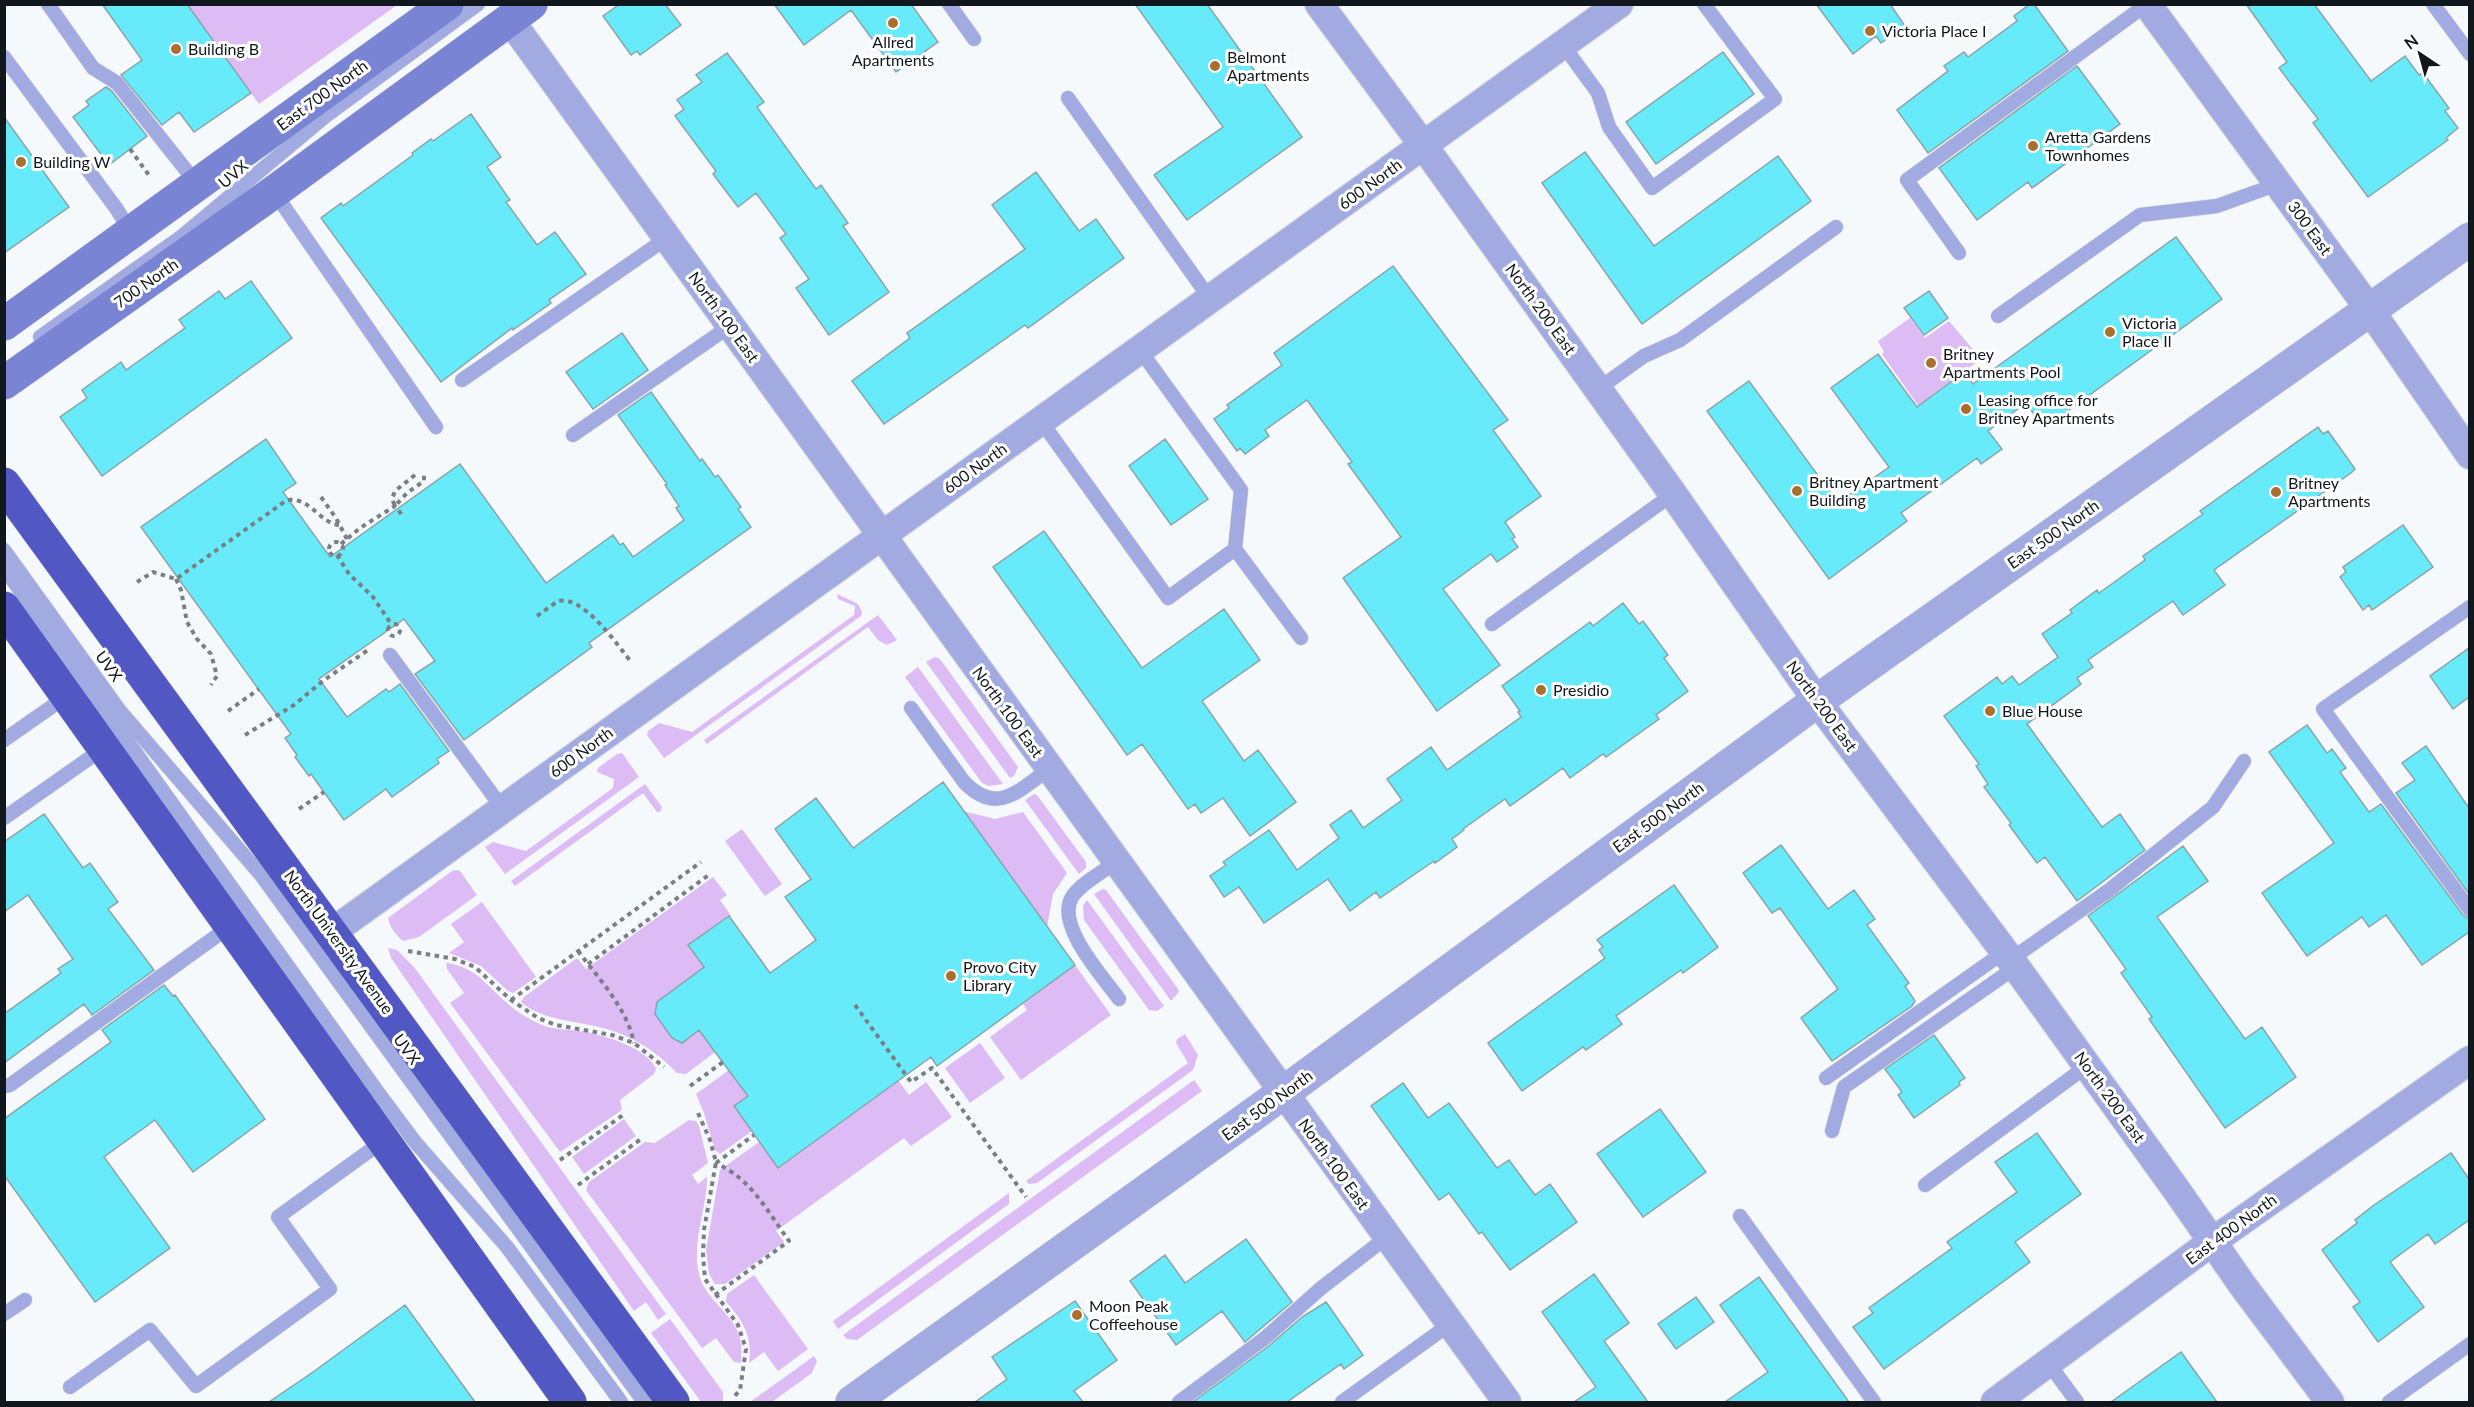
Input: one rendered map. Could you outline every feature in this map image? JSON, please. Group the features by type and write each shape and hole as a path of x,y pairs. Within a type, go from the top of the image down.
{"highway":[{"name":"North University Avenue","path":"4,484 673,1402"},
{"path":"4,608 229,927 570,1402"}],"main road":[{"name":"East 700 North","path":"197,184 447,4"},
{"path":"281,188 517,10"},
{"path":"4,324 197,184"},
{"name":"700 North","path":"4,383 281,188"}],"street":[{"name":"North 200 East","path":"1319,4 1598,389 1817,701 2010,960 2243,1286 2330,1402"},
{"name":"600 North","path":"332,932 1619,4"},
{"name":"300 East","path":"2147,4 2370,310 2469,455"},
{"name":"North 100 East","path":"517,10 667,238 1507,1402"},
{"name":"East 500 North","path":"852,1402 1283,1094 1817,701 2469,239"},
{"name":"East 400 North","path":"1995,1402 2213,1241 2469,1060"}],"lane":[{"path":"48,4 93,68 117,83 197,184"},
{"name":"UVX","path":"33,342 181,237 327,115 478,4"},
{"path":"949,4 974,39"},
{"path":"1563,45 1598,93 1609,127 1652,188 1775,99 1704,4"},
{"path":"1959,253 1907,180 2147,4"},
{"path":"2433,4 2469,54"},
{"path":"436,427 281,188 354,119 425,64 517,10"},
{"path":"4,57 116,208 131,232"},
{"path":"1068,98 1210,299"},
{"path":"1998,316 2140,214 2217,206 2278,184"},
{"path":"1598,389 1644,356 1680,340 1836,227"},
{"path":"462,380 667,238"},
{"path":"573,435 730,326"},
{"path":"1140,350 1241,490 1235,549 1301,638"},
{"path":"1041,421 1168,598 1235,549"},
{"path":"1492,624 1673,494"},
{"name":"UVX","path":"4,550 138,733 256,868 644,1402"},
{"name":"UVX","path":"4,568 376,1091 415,1142 507,1248 621,1402"},
{"path":"2469,607 2323,708 2469,910"},
{"path":"390,655 503,809"},
{"path":"4,740 67,696"},
{"path":"911,708 964,782 987,799 1001,800 1049,768"},
{"path":"4,818 104,748"},
{"path":"1832,1131 1844,1087 2010,960 2108,891 2213,807 2244,761"},
{"path":"1116,862 1076,892 1070,900 1067,915 1075,936 1119,999"},
{"path":"4,1086 10,1085 229,927"},
{"path":"1826,1078 2010,960"},
{"path":"1924,1185 2087,1066"},
{"path":"70,1387 150,1330 196,1386 330,1289 278,1217 383,1141"},
{"path":"1740,1216 1874,1402"},
{"path":"1179,1402 1265,1338 1320,1289 1387,1237"},
{"path":"4,1314 25,1300"},
{"path":"1342,1402 1450,1324"},
{"path":"2389,1402 2469,1344"},
{"path":"2049,1364 2077,1402"}],"path":[{"path":"130,149 153,181"},
{"path":"341,544 360,528 395,506 407,493 424,481 424,472"},
{"path":"402,515 392,499 395,491 415,475"},
{"path":"321,497 346,540"},
{"path":"176,579 287,500 302,502 328,523 339,525"},
{"path":"338,555 331,554 330,545 335,542 341,544"},
{"path":"338,555 342,551 341,544"},
{"path":"338,555 349,574 373,597 392,625"},
{"path":"137,582 153,572 176,579 182,591 187,622 197,639 211,654 217,676 210,685"},
{"path":"537,616 558,601 572,602 603,627 632,663"},
{"path":"383,640 398,635 401,630 398,624 392,625 388,631 392,636"},
{"path":"245,735 294,705 324,680 361,657 374,644"},
{"path":"228,711 259,689"},
{"path":"299,809 324,792"},
{"path":"511,1000 701,862"},
{"path":"588,964 710,874"},
{"path":"408,951 455,959 475,967 511,1000 538,1017 556,1025 612,1035 634,1043 664,1067"},
{"path":"578,951 623,1013 631,1028 634,1043"},
{"path":"855,1005 911,1082 932,1068 1026,1197"},
{"path":"690,1086 723,1062"},
{"path":"698,1113 710,1140 715,1164 704,1230 705,1279 738,1325 746,1349 740,1390 732,1399"},
{"path":"560,1160 623,1114"},
{"path":"715,1164 754,1135"},
{"path":"578,1185 641,1139"},
{"path":"715,1164 728,1168 751,1187 789,1241 715,1295"}],"shaded area":[{"path":"187,5 397,5 259,104"},
{"name":"Britney Apartments Pool","path":"1910,318 1925,338 1949,321 1981,359 1930,396 1934,402 1922,411 1882,354 1884,352 1878,341"},
{"path":"837,594 858,604 862,612 861,616 664,758 647,735 648,731 659,723 692,732 854,615 855,606 838,599"},
{"path":"878,615 897,640 887,645 878,640 868,627 707,744 704,740"},
{"path":"935,657 940,659 1018,767 1014,776 1010,778 926,662"},
{"path":"918,667 1003,784 989,786 982,783 905,677"},
{"path":"622,753 639,777 505,874 485,847 493,842 526,851 613,788 614,779 597,772 598,768 617,754"},
{"path":"645,784 662,807 660,812 657,812 643,793 515,886 511,881"},
{"path":"1034,794 1086,862 1086,868 1079,874 1025,800"},
{"path":"963,811 995,819 1023,812 1067,873 1053,894 1047,927"},
{"path":"742,829 782,884 765,896 725,841"},
{"path":"457,870 477,895 419,937 403,941 393,931 388,918 452,871"},
{"path":"713,877 727,895 720,900 732,917 728,916 688,945 704,967 657,1002 655,1014 672,1038 682,1042 699,1030 715,1052 686,1074 677,1073 648,1048 627,1036 545,1015 521,1002 524,997 577,958 586,969"},
{"path":"1103,889 1106,890 1178,989 1179,992 1171,1001 1094,894"},
{"path":"1087,900 1164,1006 1157,1011 1149,1010 1084,920 1083,906"},
{"path":"482,902 536,977 513,993 481,966 449,953 464,942 451,924"},
{"path":"388,948 397,950 414,967 666,1314 658,1320 646,1302 634,1311 391,958"},
{"path":"446,963 473,972 511,1006 537,1023 551,1028 599,1035 633,1048 651,1061 656,1069 654,1074 620,1100 622,1110 560,1152 450,1003 464,993 447,969"},
{"path":"1075,965 1111,1015 1021,1080 990,1037 1027,1010 1023,1004"},
{"path":"1185,1034 1198,1055 1193,1070 1037,1183 1029,1184 1026,1181 1188,1063 1176,1043 1177,1039"},
{"path":"980,1043 1005,1078 970,1103 945,1068"},
{"path":"874,1047 909,1095 926,1082 952,1117 911,1146 904,1138 776,1231 784,1242 725,1284 715,1284 709,1274 706,1250 720,1170 759,1142 779,1168 875,1098 851,1064"},
{"path":"729,1070 748,1096 734,1107 752,1131 720,1154 715,1150 696,1094"},
{"path":"1194,1080 1202,1091 857,1340 847,1339 843,1335"},
{"path":"624,1119 636,1136 584,1174 572,1157"},
{"path":"689,1120 696,1121 699,1126 708,1163 692,1175 698,1184 707,1177 698,1240 697,1265 704,1287 737,1330 741,1345 741,1363 734,1362 716,1338 702,1348 586,1190 589,1182 645,1142 655,1143"},
{"path":"1009,1193 1009,1204 838,1329 833,1321"},
{"path":"754,1275 808,1349 778,1371 764,1352 749,1363 748,1337 742,1323 726,1302 727,1294"},
{"path":"670,1319 723,1392 723,1402 701,1402 651,1333"},
{"path":"814,1356 817,1361 812,1373 772,1402 750,1402"}],"building":[{"name":"Building B","path":"102,4 187,4 251,93 194,132 179,112 162,125 121,75 142,60"},
{"path":"620,4 665,4 681,25 640,55 637,51 631,55 603,16"},
{"name":"Allred Apartments","path":"774,4 911,4 938,42 896,72 851,10 804,45"},
{"name":"Belmont Apartments","path":"1135,4 1207,4 1302,137 1187,220 1154,175 1223,127"},
{"name":"Victoria Place I","path":"1816,4 1890,4 1905,26 1881,43 1876,36 1853,54"},
{"name":"Aretta Gardens Townhomes","path":"2030,4 2034,4 2068,51 1928,153 1897,110 1948,71 1944,66 1964,52 1968,57 2017,21 2014,16"},
{"path":"2246,4 2314,4 2371,81 2405,56 2419,75 2423,73 2449,108 2445,111 2458,128 2446,138 2448,140 2368,197 2313,123 2318,119 2279,68 2287,62"},
{"path":"1723,52 1754,94 1656,164 1626,122"},
{"path":"727,53 764,102 757,107 816,189 821,185 848,223 843,226 889,292 829,335 796,288 809,279 780,238 786,234 756,193 738,207 713,174 716,171 675,116 684,109 677,100 702,82 696,75"},
{"name":"Aretta Gardens Townhomes","path":"2077,66 2120,124 2032,188 2028,182 1977,220 1939,168"},
{"path":"106,87 111,90 147,136 109,165 73,117 89,105 86,101"},
{"path":"471,114 501,157 487,167 510,200 506,202 537,245 555,232 586,274 549,300 551,303 513,330 512,328 441,382 321,218 341,203 343,206 413,155 412,153 431,139 433,141"},
{"name":"Building W","path":"4,117 69,207 4,253"},
{"path":"1585,152 1654,246 1778,156 1811,201 1642,324 1542,183"},
{"path":"1036,172 1079,231 1096,219 1124,258 1028,328 1025,325 884,424 852,381 910,338 907,333 1025,249 992,205"},
{"path":"2176,237 2222,299 2044,428 2026,403 1988,431 2002,449 1981,464 1977,458 1901,513 1907,521 1829,579 1707,411 1749,381 1838,503 1889,467 1831,388 1878,354 1917,407 1964,372 1973,384"},
{"path":"1393,266 1508,420 1493,430 1541,496 1505,522 1515,537 1512,539 1518,547 1497,562 1491,554 1443,589 1500,665 1437,711 1343,578 1401,537 1348,464 1352,462 1307,400 1265,430 1269,436 1245,454 1240,448 1237,451 1214,419 1229,408 1227,405 1282,365 1274,353"},
{"path":"251,281 292,338 102,476 60,417 87,398 82,390 121,362 126,370 185,328 179,320 219,291 225,299"},
{"path":"1929,291 1948,318 1924,335 1904,308"},
{"path":"622,333 648,370 593,409 566,372"},
{"path":"651,392 700,461 702,459 715,477 718,475 741,507 738,509 751,527 589,643 592,647 464,740 415,674 435,661 404,619 319,679 347,717 386,689 389,692 400,684 449,751 437,759 439,763 392,797 386,789 344,820 311,774 309,776 295,757 297,755 285,738 291,734 141,527 266,439 296,483 283,492 330,557 460,464 546,583 613,535 620,545 623,543 633,557 684,520 676,508 679,506 665,485 667,484 618,415"},
{"path":"2318,427 2323,434 2328,431 2355,469 2214,570 2225,585 2183,615 2173,601 2088,660 2093,667 2077,678 2081,684 2027,724 2102,827 2120,814 2145,850 2077,901 2045,857 2037,863 2009,825 2011,823 1984,787 1988,784 1976,766 1979,764 1944,716 1997,677 2002,684 2012,676 2019,685 2058,657 2042,634 2072,613 2070,610 2097,590 2099,593 2145,560 2143,556 2203,514 2200,511"},
{"path":"1165,439 1208,499 1171,525 1129,466"},
{"path":"2403,525 2433,567 2372,610 2369,605 2363,610 2340,577 2346,572 2343,567"},
{"path":"1044,531 1142,668 1224,609 1260,660 1202,701 1244,761 1258,750 1296,802 1250,836 1223,798 1201,813 1195,804 1188,809 1142,744 1127,755 993,567"},
{"path":"1623,603 1639,624 1643,621 1668,655 1664,658 1688,691 1656,715 1659,719 1606,757 1603,754 1570,778 1563,768 1510,806 1505,799 1452,839 1457,847 1435,863 1434,861 1380,898 1376,892 1350,911 1328,879 1264,923 1239,887 1224,897 1210,876 1226,865 1223,862 1269,830 1297,870 1339,838 1330,825 1351,810 1363,828 1402,800 1387,779 1431,747 1447,770 1521,717 1518,712 1520,711 1502,686 1590,622 1593,626"},
{"path":"2469,648 2469,697 2453,709 2430,676"},
{"path":"2307,725 2327,753 2332,749 2346,768 2340,772 2369,812 2381,804 2463,915 2469,919 2469,932 2422,965 2386,915 2369,927 2362,917 2307,956 2262,893 2334,843 2269,752"},
{"path":"2426,746 2469,808 2469,894 2396,793 2415,780 2402,763"},
{"name":"Provo City Library","path":"943,782 1075,965 937,1066 931,1057 778,1168 734,1106 748,1096 699,1030 682,1043 672,1038 655,1014 657,1002 704,967 688,945 729,916 770,973 816,940 785,897 811,879 775,829 816,798 853,848"},
{"path":"44,814 83,868 90,863 118,902 108,909 154,970 92,1015 84,1004 4,1063 4,1014 61,973 58,969 73,959 28,895 4,912 4,842"},
{"path":"1781,845 1828,909 1854,890 1875,919 1867,925 1909,983 1905,986 1915,1001 1912,1006 1832,1061 1801,1018 1838,989 1780,908 1772,913 1743,873"},
{"path":"2183,846 2208,881 2157,917 2245,1039 2262,1027 2296,1077 2225,1128 2149,1019 2152,1017 2121,973 2126,969 2088,916"},
{"path":"1674,885 1718,947 1683,973 1681,970 1616,1016 1622,1024 1586,1050 1583,1047 1522,1091 1488,1043 1605,958 1599,950 1603,947 1597,940"},
{"path":"164,985 173,996 175,995 265,1119 193,1172 155,1120 104,1157 170,1248 95,1302 4,1175 4,1119 111,1042 102,1030"},
{"path":"1934,1035 1965,1078 1959,1082 1960,1085 1914,1118 1898,1095 1902,1092 1885,1069"},
{"path":"1403,1083 1428,1118 1449,1103 1497,1168 1509,1160 1535,1195 1550,1184 1577,1222 1510,1270 1482,1232 1479,1234 1449,1193 1439,1200 1371,1106"},
{"path":"1660,1109 1706,1172 1643,1217 1597,1154"},
{"path":"2037,1133 2081,1194 2015,1242 2030,1262 1884,1369 1853,1327 1873,1313 1869,1308 1952,1248 1947,1242 2017,1192 1995,1162"},
{"path":"2451,1153 2469,1179 2469,1220 2435,1244 2428,1234 2390,1262 2424,1307 2378,1342 2353,1307 2360,1302 2322,1250 2357,1223 2355,1220 2374,1205"},
{"path":"1246,1239 1292,1302 1245,1342 1222,1311 1176,1345 1130,1281 1165,1255 1185,1283"},
{"path":"1594,1274 1629,1323 1604,1341 1648,1402 1574,1402 1596,1387 1542,1312"},
{"path":"1759,1277 1849,1402 1725,1402 1768,1372 1720,1305"},
{"path":"1696,1297 1714,1322 1676,1349 1658,1324"},
{"path":"1075,1301 1117,1360 1074,1391 1083,1402 975,1402 1007,1379 992,1357"},
{"path":"1326,1302 1363,1355 1344,1369 1341,1364 1287,1402 1193,1402 1270,1345 1302,1317"},
{"path":"405,1305 475,1402 269,1402 313,1372"},
{"path":"2181,1352 2217,1402 2111,1402"}],"place":[{"name":"Allred Apartments","path":"893,23"},
{"name":"Victoria Place I","path":"1870,31"},
{"name":"Building B","path":"176,49"},
{"name":"Belmont Apartments","path":"1215,66"},
{"name":"Aretta Gardens Townhomes","path":"2033,146"},
{"name":"Building W","path":"21,162"},
{"name":"Victoria Place Il","path":"2110,332"},
{"name":"Britney Apartments Pool","path":"1931,363"},
{"name":"Leasing office for Britney Apartments","path":"1966,409"},
{"name":"Britney Apartment Building","path":"1797,491"},
{"name":"Britney Apartments","path":"2276,492"},
{"name":"Presidio","path":"1541,690"},
{"name":"Blue House","path":"1990,711"},
{"name":"Provo City Library","path":"951,976"},
{"name":"Moon Peak Coffeehouse","path":"1077,1315"}]}
